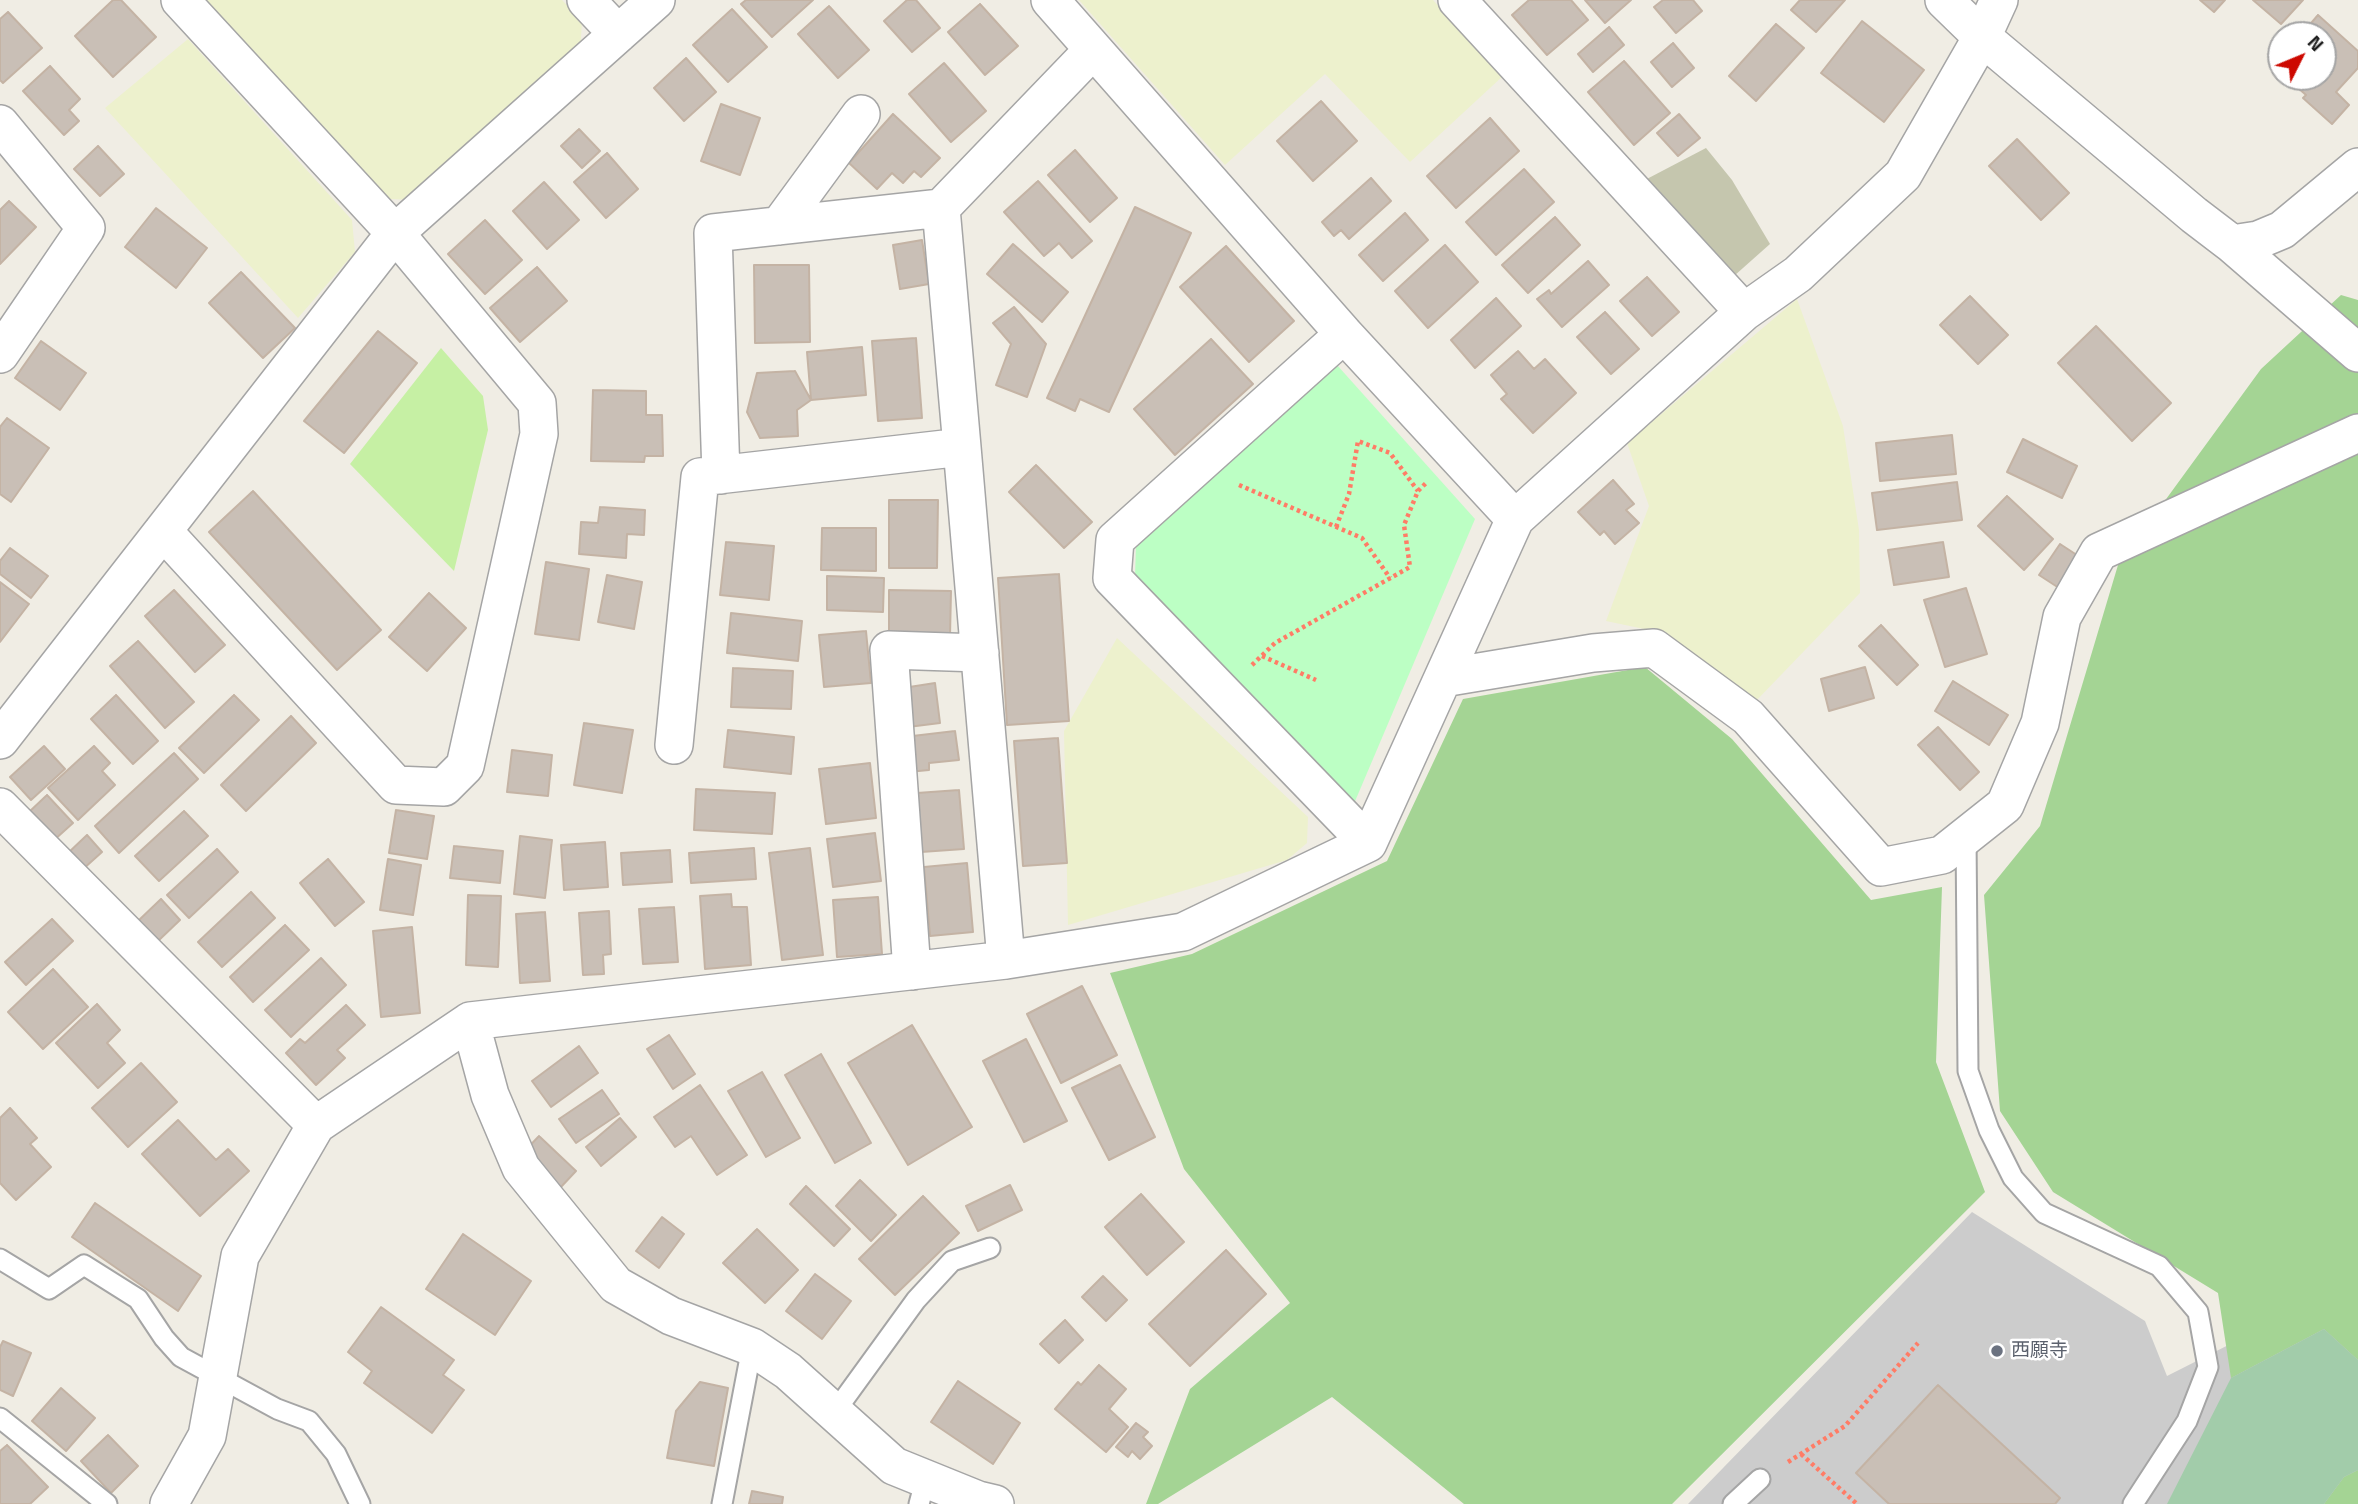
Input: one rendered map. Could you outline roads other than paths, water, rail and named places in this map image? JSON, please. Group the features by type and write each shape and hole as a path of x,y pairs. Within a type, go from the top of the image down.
{"street":[{"path":"163,531 396,785 443,787 466,766 539,434 537,403 396,233 180,0"},
{"path":"586,0 618,34"},
{"path":"0,740 396,233 656,0"},
{"path":"1050,0 1344,334 1515,519"},
{"path":"1457,0 1744,312"},
{"path":"1944,0 1982,37 2232,244 2358,353"},
{"path":"169,1504 207,1436 240,1256 316,1125 470,1021 1006,960 1183,932 1368,843 1515,519 1744,312 1798,274 1903,175 1982,37 1999,0"},
{"path":"721,475 713,233 941,208 1093,50"},
{"path":"779,226 861,114"},
{"path":"0,124 86,228 0,354"},
{"path":"2232,244 2258,240 2282,230 2358,167"},
{"path":"941,208 1006,960"},
{"path":"1344,334 1115,540 1112,578 1368,843"},
{"path":"1443,677 1593,653 1654,648 1748,717 1881,867 1942,855 2005,805 2040,723 2062,617 2099,552 2358,433"},
{"path":"674,745 700,477 962,447"},
{"path":"912,971 889,650 979,653"},
{"path":"4,824 316,1125"},
{"path":"470,1021 490,1095 521,1168 617,1285 671,1316 752,1347 788,1371 922,1491 995,1504"}],"lane":[{"path":"1966,835 1968,1071 1989,1130 2013,1178 2044,1213 2159,1266 2198,1312 2208,1367 2188,1420 2133,1504"},
{"path":"835,1413 916,1300 952,1261 990,1248"},
{"path":"0,1259 49,1289 84,1265 138,1299 164,1338 181,1357 277,1409 309,1421 335,1454 360,1504"},
{"path":"722,1504 752,1347"},
{"path":"0,1418 107,1504"},
{"path":"1733,1504 1760,1479"}],"place":[{"name":"西願寺","path":"1997,1351"}]}
